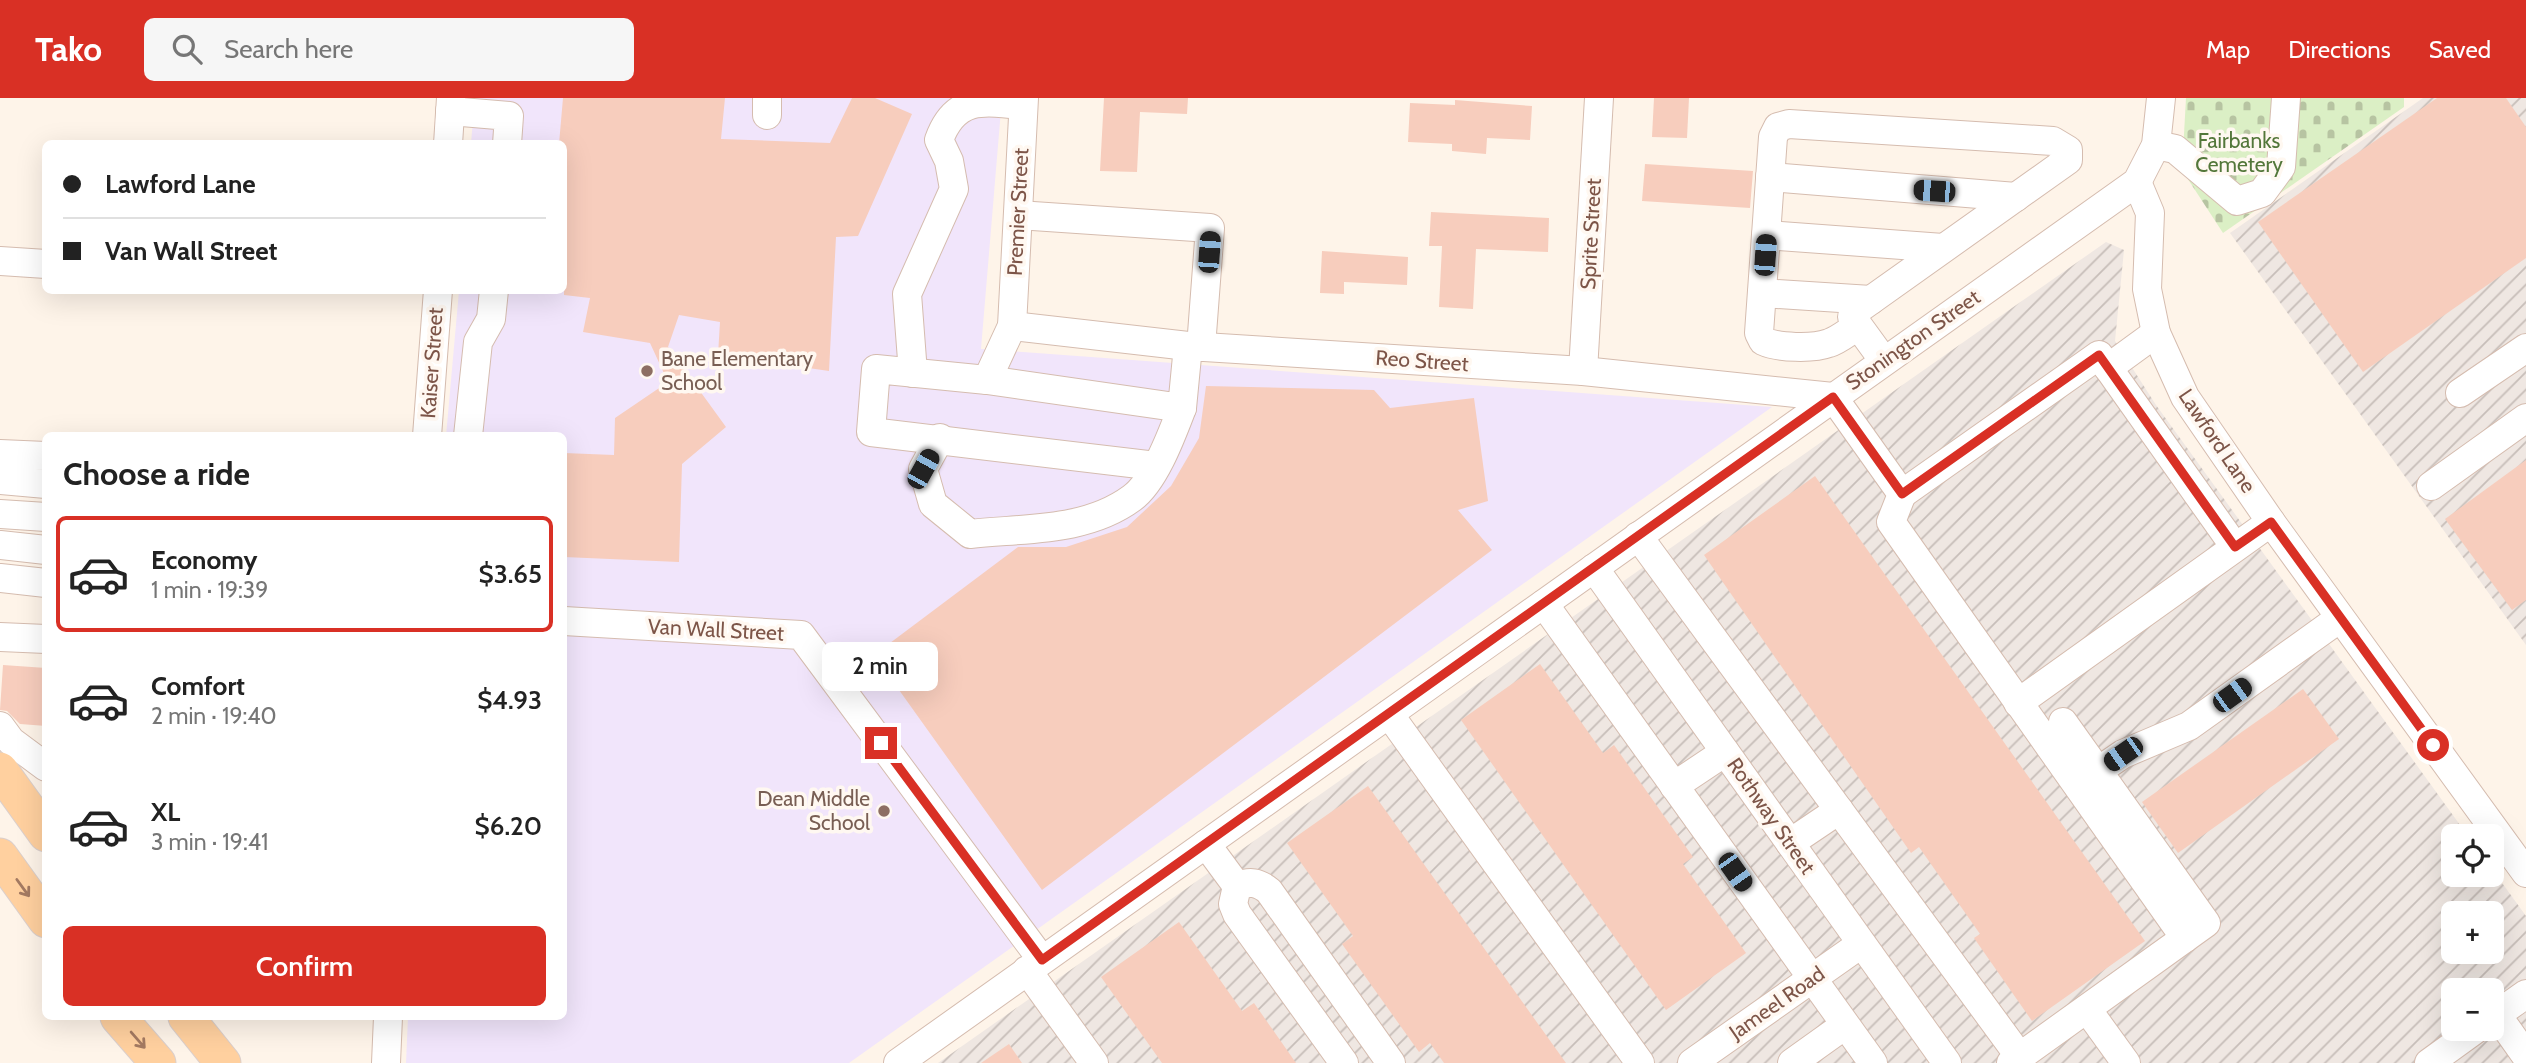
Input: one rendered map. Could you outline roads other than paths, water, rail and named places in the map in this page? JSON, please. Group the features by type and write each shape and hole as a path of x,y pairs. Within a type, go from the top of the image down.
{"main road":[{"path":"0,770 40,827 0,844"},
{"path":"0,856 42,914"},
{"path":"121,1020 158,1063"},
{"path":"188,1020 223,1063"}],"street":[{"name":"Sprite Street","path":"1583,371 1599,98"},
{"name":"Stonington Street","path":"898,1063 2137,182 2156,145 2161,98"},
{"path":"2156,145 2175,149 2237,201 2262,193 2281,167 2286,98"},
{"path":"913,373 907,294 954,189 949,161 939,140 944,123 956,109 977,100 1024,102"},
{"name":"Premier Street","path":"1012,326 1024,102"},
{"path":"448,140 450,105 509,116 507,140"},
{"path":"1858,326 1831,343 1820,345 1770,344 1763,341 1759,333 1773,137 1778,127 1789,124 2053,141 2068,150 2068,160 1857,310 1852,317 1884,361"},
{"path":"1770,177 2016,197"},
{"name":"Lawford Lane","path":"2137,182 2150,213 2147,289 2156,333 2185,397 2271,522 2526,873"},
{"path":"940,438 923,469 933,504 970,534 1083,523 1134,497 1156,466 1182,408 1195,346 1210,228 1018,215"},
{"path":"1766,236 1943,248"},
{"path":"0,261 42,264"},
{"path":"1762,293 1871,300"},
{"name":"Kaiser Street","path":"426,432 430,294"},
{"path":"468,432 478,342 491,318 494,294"},
{"name":"Reo Street","path":"1012,326 1195,346 1583,371 1833,397"},
{"path":"987,380 1012,326"},
{"path":"2108,368 2156,333"},
{"path":"2460,393 2526,348"},
{"path":"2185,938 1891,523 1902,494 2099,355 2235,547"},
{"path":"1156,466 940,438 871,432 876,369 987,380 1182,408"},
{"path":"1833,397 1902,494"},
{"path":"2431,486 2526,418"},
{"path":"0,453 42,456"},
{"path":"0,480 42,484"},
{"path":"0,514 42,517"},
{"path":"2018,703 2271,522"},
{"path":"1638,536 1839,810 2016,1060 2206,923 2063,722"},
{"path":"0,545 42,550"},
{"name":"Rothway Street","path":"1594,569 1947,1063"},
{"path":"0,578 42,583"},
{"path":"1544,604 1873,1063"},
{"path":"2098,771 2123,754 2189,726 2340,618"},
{"name":"Van Wall Street","path":"567,621 801,635 1034,965"},
{"path":"0,637 42,639"},
{"path":"1389,714 1640,1063"},
{"path":"0,726 11,741 42,764"},
{"path":"1674,786 1725,752"},
{"path":"1790,843 1839,810"},
{"path":"1206,844 1237,886 1233,904 1237,914 1344,1063"},
{"path":"1237,886 1248,882 1260,884 1269,891 1391,1063"},
{"name":"Jameel Road","path":"1708,1059 1861,943"},
{"path":"1034,965 1094,1063"},
{"path":"2504,1012 2526,994"},
{"path":"2087,1009 2126,1063"},
{"path":"386,1063 388,1020"},
{"path":"1792,1063 1845,1025"},
{"path":"2429,1063 2466,1041"},
{"path":"2493,1041 2526,1056"}],"place":[{"name":"Bane Elementary School","path":"647,371"},
{"name":"Dean Middle School","path":"884,811"}],"park label":[{"name":"Fairbanks Cemetery","path":"2239,153"}]}
